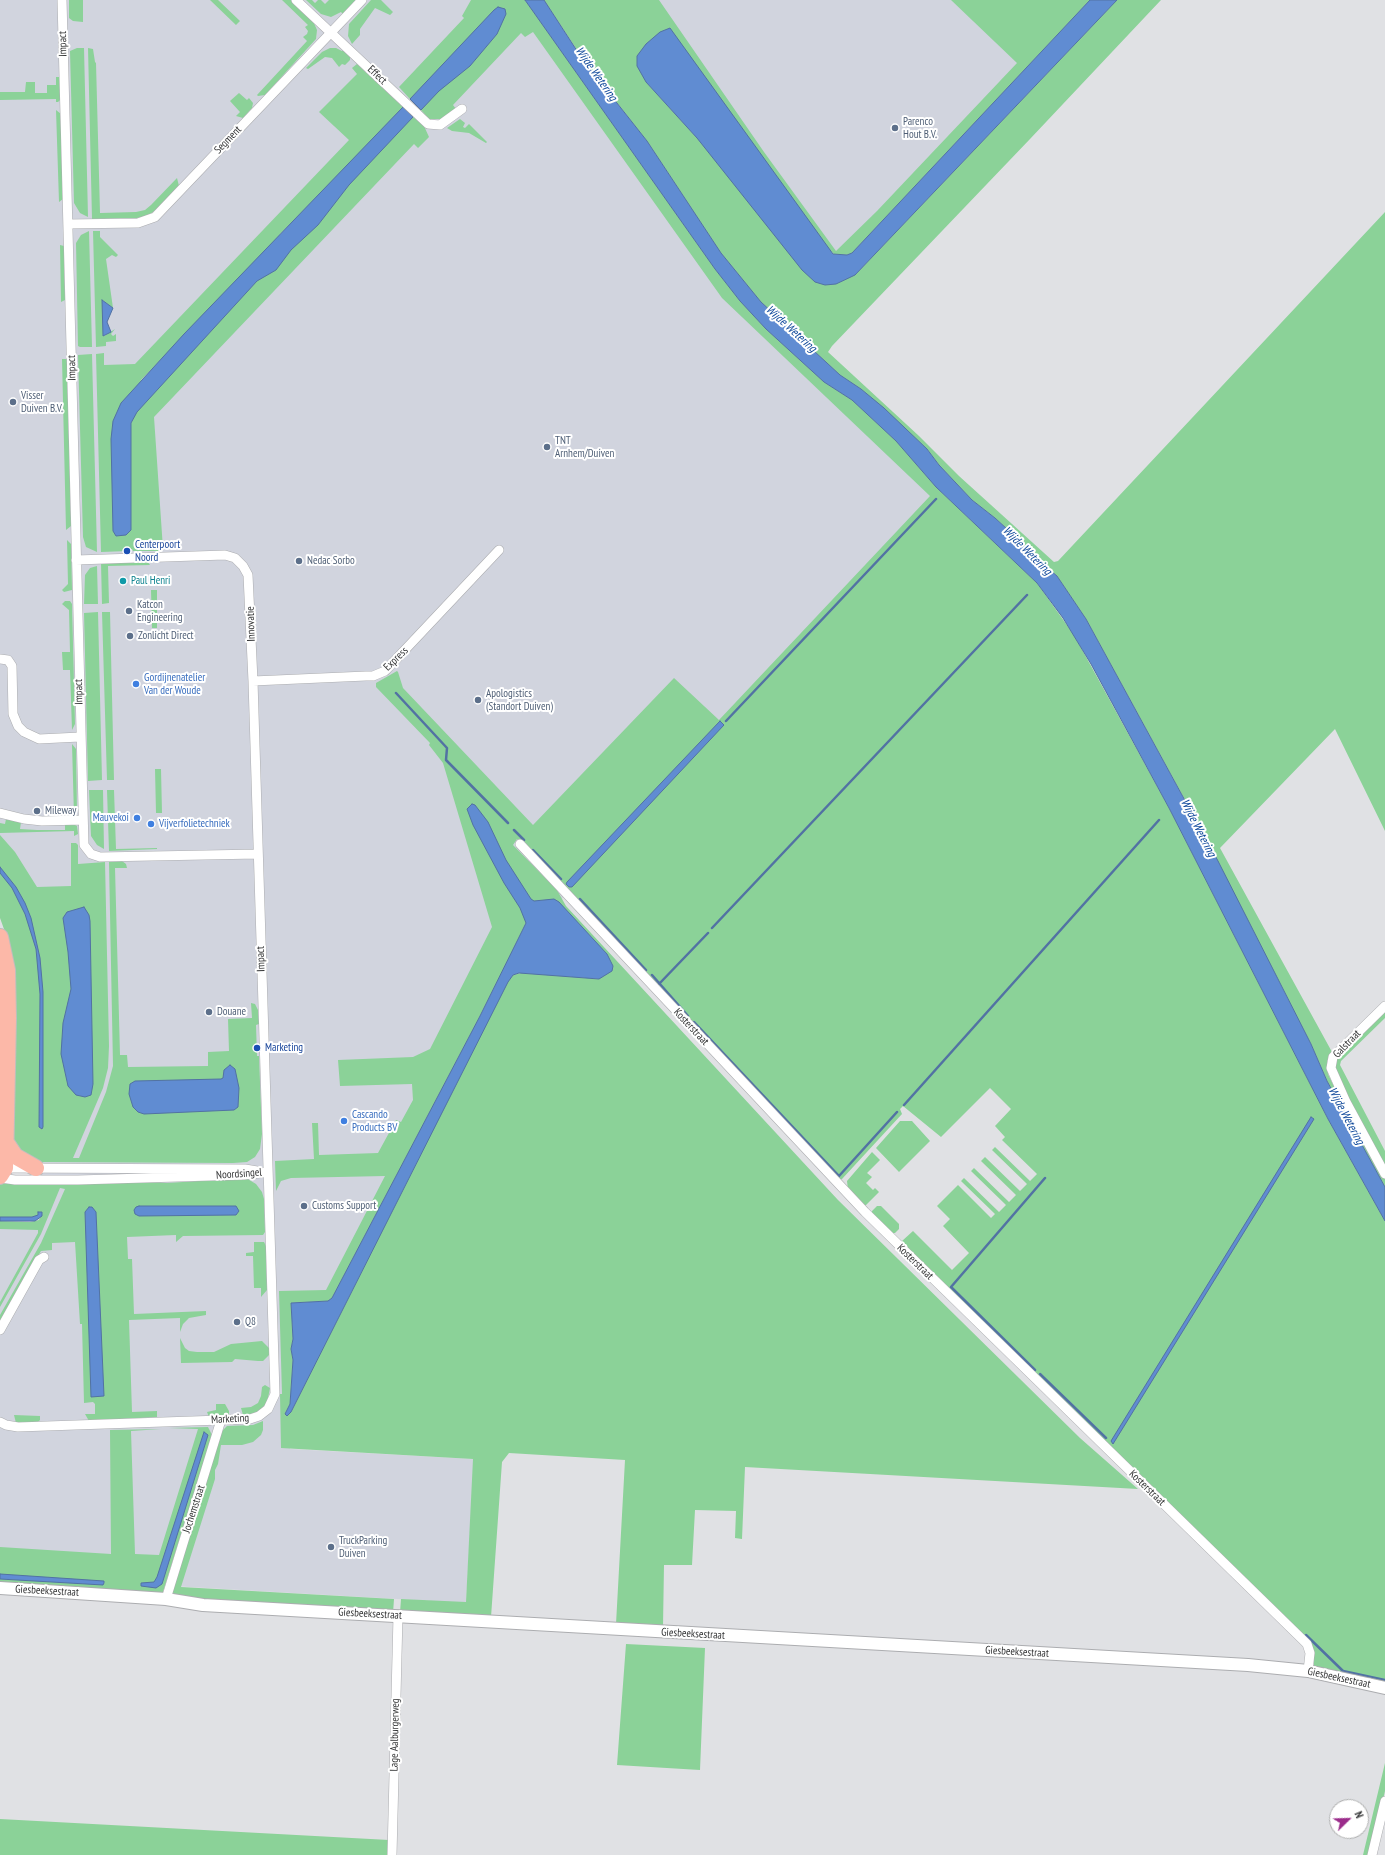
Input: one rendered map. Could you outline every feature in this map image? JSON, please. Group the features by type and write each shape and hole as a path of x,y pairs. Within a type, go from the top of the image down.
{"highway":[{"path":"0,937 7,970 8,1018 5,1172"},
{"path":"5,1141 15,1156 36,1168"}],"street":[{"name":"Impact","path":"62,0 82,820 84,845 91,854 100,857 258,854 268,1172"},
{"name":"Effect","path":"296,0 431,125 440,125 462,109"},
{"name":"Segment","path":"68,224 138,223 155,217 362,0"},
{"name":"Express","path":"253,681 373,676 385,671 499,550"},
{"name":"Innovatie","path":"76,560 225,555 235,558 244,566 248,575 258,854"},
{"path":"0,659 8,660 12,666 13,714 18,726 24,732 39,739 80,737"},
{"path":"0,813 24,819 42,821 82,820"},
{"name":"Kosterstraat","path":"520,844 870,1217 1307,1644 1310,1653 1308,1671"},
{"name":"Galstraat","path":"1385,1006 1333,1057 1331,1068 1333,1076 1346,1102 1385,1174"},
{"name":"Noordsingel","path":"5,1172 36,1168 245,1169 268,1172"},
{"name":"Noordsingel","path":"5,1172 15,1180 244,1176 268,1172"},
{"name":"Marketing","path":"0,1422 6,1425 18,1427 250,1419 259,1416 271,1405 275,1394 268,1172"},
{"path":"0,1330 39,1260 44,1257"},
{"name":"Jochemstraat","path":"166,1599 221,1420"},
{"name":"Giesbeeksestraat","path":"0,1588 166,1599 203,1604 398,1616 1240,1664 1308,1671 1385,1688"},
{"name":"Lage Aalburgerweg","path":"392,1855 398,1616"},
{"path":"1372,1855 1385,1801"}],"shaded area":[{"path":"0,0 1102,0 852,268 623,129 947,486 559,902 329,1321 290,1449 474,1459 466,1603 0,1576 0,1220 40,1216 41,1129 0,870"}],"green space":[{"path":"69,0 83,0 83,22 73,21 69,18"},
{"path":"210,0 218,0 240,21 236,25"},
{"path":"282,0 291,0 313,21 317,30 316,39 265,95 258,96 257,95 307,41 303,37 307,34 308,31 305,27 308,25"},
{"path":"306,0 312,0 315,3 318,0 321,0 325,4 329,0 356,0 343,14 341,12 331,17 321,14"},
{"path":"371,0 381,0 393,12 390,15 375,8 360,29 360,35 352,44 348,36 349,24"},
{"path":"471,0 525,0 715,269 740,301 766,329 824,382 852,400 896,441 936,487 1037,583 1074,635 1169,808 1328,1119 1385,1221 1385,1685 1314,1666 1313,1653 902,1246 902,1241 913,1231 952,1270 969,1253 943,1226 950,1219 937,1206 958,1185 991,1218 995,1214 961,1181 964,1178 999,1212 1006,1205 971,1171 974,1168 1009,1202 1016,1195 981,1161 985,1157 1020,1191 1027,1184 992,1150 995,1147 1030,1181 1037,1174 1002,1140 1005,1137 995,1126 1011,1109 990,1088 941,1137 903,1106 900,1109 902,1114 842,1179 837,1181 517,839 513,845 557,890 566,906 838,1200 1080,1438 1138,1489 745,1467 742,1539 735,1538 736,1511 695,1510 692,1565 664,1565 663,1626 616,1624 625,1460 509,1453 502,1462 491,1617 400,1613 401,1599 466,1602 473,1459 281,1448 280,1394 282,1394 279,1291 326,1290 385,1176 291,1178 281,1181 276,1191 275,1161 314,1159 312,1123 318,1123 319,1155 378,1153 396,1120 401,1122 413,1100 412,1084 340,1086 338,1060 413,1057 430,1049 492,927 443,763 429,745 430,743 376,687 376,683 397,671 403,688 533,825 674,678 719,720 930,496 722,298 533,32 525,37 521,33 453,105 456,109 441,119 429,119 421,110 442,85 440,69 410,99 399,87 464,18 462,16","holes":["537,901 599,979 525,972 513,975 507,982 291,1412 285,1414 290,1404 293,1360 291,1349 293,1339 291,1303 328,1301 332,1298 480,1016 526,923 531,902"]},
{"path":"544,0 659,0 764,152 836,251 877,211 1017,63 951,0 1090,0 852,253 847,255 834,254 646,82 697,138 855,275 1117,0 1161,0 832,346 828,352 919,436 959,476 1054,562 1058,561 1385,212 1385,831 1335,729 1220,848 1332,1052 1327,1061 1328,1074 1347,1113 1385,1179 1385,1187 1327,1081 1311,1044 1191,811 1086,619 1057,576 1030,553 1018,539 995,518 972,500 939,465 927,449 861,389 840,375 761,302 721,253 647,141 583,59"},
{"path":"77,48 84,48 88,217 80,213 74,203 70,51"},
{"path":"88,48 93,49 96,63 100,213 136,212 145,210 177,178 179,186 156,210 147,216 137,218 92,219"},
{"path":"330,48 336,48 342,51 344,50 350,56 350,60 345,65 342,64 339,67 332,58 325,57 308,69 306,68 322,52"},
{"path":"357,64 403,107 358,157 280,234 279,238 141,380 129,429 135,412 148,397 412,116 424,126 429,137 418,148 414,144 154,417 163,549 161,551 133,551 132,549 128,551 101,552 96,354 104,353 104,365 135,364 349,140 319,112 357,74 352,68"},
{"path":"56,77 60,77 61,99 58,102 56,102 56,99 0,100 0,92 25,92 26,82 35,82 35,93 47,93 47,85 56,85"},
{"path":"239,93 247,100 249,98 253,103 252,108 243,118 236,116 240,112 230,101"},
{"path":"56,110 61,114 63,199 59,202"},
{"path":"460,119 465,123 463,127 465,128 469,124 487,142 486,143 469,133 452,131 447,128"},
{"path":"89,231 92,347 80,347 78,346 76,243 81,235"},
{"path":"93,231 100,231 100,237 118,255 116,257 112,255 106,259 113,308 103,301 104,336 115,329 111,334 113,336 116,334 116,341 106,342 106,346 96,347"},
{"path":"60,245 64,246 65,300 61,302"},
{"path":"92,354 97,552 86,547 83,537 78,355"},
{"path":"62,359 67,359 71,526 66,530"},
{"path":"67,540 71,544 72,590 64,592 62,590 68,584"},
{"path":"147,561 150,565 108,566 109,603 102,604 101,563"},
{"path":"97,566 98,604 84,604 85,575 90,568"},
{"path":"151,590 157,590 157,628 152,628"},
{"path":"65,601 70,601 72,604 75,724 72,730 70,670 63,670 62,652 70,652 69,610 62,604"},
{"path":"98,612 102,780 88,781 84,613"},
{"path":"102,612 110,612 114,780 107,780"},
{"path":"72,744 76,749 77,812 74,816"},
{"path":"155,769 161,769 162,813 156,813"},
{"path":"89,790 103,790 104,849 97,845 91,836"},
{"path":"107,790 114,790 116,849 157,849 109,851"},
{"path":"6,819 21,822 20,829 65,830 65,824 73,824 77,826 78,834 74,836 74,831 0,833 0,823 5,824"},
{"path":"0,835 15,852 37,887 71,886 71,843 76,843 78,845 78,864 105,862 109,1046 108,1068 103,1088 73,1158 79,1158 106,1092 113,1066 109,862 122,861 126,864 127,868 115,868 120,1055 127,1055 128,1067 208,1066 208,1052 229,1051 228,1019 252,1018 251,1003 255,1004 258,1010 259,1024 256,1025 257,1056 259,1056 262,1134 260,1149 255,1157 247,1162 233,1163 36,1162 13,1145 9,943 0,918"},
{"path":"1385,1011 1385,1018 1341,1061 1340,1065 1385,1151 1385,1167 1340,1084 1335,1068 1337,1059"},
{"path":"900,1121 912,1121 930,1141 899,1172 876,1148"},
{"path":"872,1152 880,1160 867,1173 872,1177 866,1183 873,1190 875,1188 879,1192 866,1205 863,1205 848,1190 847,1181"},
{"path":"246,1178 256,1184 262,1192 264,1199 265,1232 263,1235 183,1236 176,1242 176,1235 127,1237 128,1259 132,1259 134,1314 206,1311 206,1315 189,1318 183,1324 180,1332 180,1318 129,1320 132,1412 157,1411 157,1417 89,1421 85,1414 95,1414 95,1404 93,1402 84,1403 82,1324 80,1324 75,1242 52,1243 52,1250 41,1251 0,1322 0,1315 41,1243 65,1189 60,1188 41,1234 0,1307 0,1302 38,1233 38,1230 0,1229 0,1221 30,1222 39,1220 42,1212 35,1220 0,1220 0,1183 71,1184 135,1181 167,1183"},
{"path":"877,1206 881,1206 899,1224 899,1229 895,1233 890,1233 872,1214 872,1211"},
{"path":"254,1242 264,1242 266,1246 267,1290 261,1297 261,1288 254,1288 253,1256 246,1256 246,1253 254,1252"},
{"path":"180,1338 185,1348 189,1351 197,1352 214,1352 231,1344 262,1341 269,1348 269,1355 263,1361 235,1359 232,1362 181,1363"},
{"path":"265,1385 270,1388 267,1403 252,1415 243,1415 241,1408 251,1407 258,1403 261,1396 262,1387"},
{"path":"216,1404 225,1404 229,1411 229,1416 209,1417 207,1412 216,1410"},
{"path":"14,1415 40,1416 40,1420 38,1422 16,1423"},
{"path":"263,1421 263,1430 261,1435 253,1442 242,1445 221,1445 218,1464 215,1470 215,1479 181,1587 394,1599 393,1613 207,1601 174,1594 172,1591 221,1432 227,1426 253,1425"},
{"path":"208,1427 212,1435 163,1592 161,1594 0,1585 0,1547 111,1554 110,1430 161,1429 131,1431 135,1554 159,1555 198,1429 169,1428"},
{"path":"626,1644 705,1648 700,1770 617,1765"},
{"path":"1385,1763 1385,1791 1370,1855 1363,1855 1367,1839 1369,1839 1369,1830"},
{"path":"0,1819 389,1840 389,1855 0,1855"}],"water":[{"name":"Wijde Wetering","path":"525,0 544,0 583,60 647,141 721,253 761,302 840,375 861,389 884,408 927,449 939,465 972,500 995,518 1018,539 1030,553 1057,576 1086,619 1218,861 1311,1044 1327,1081 1385,1187 1385,1221 1328,1119 1169,808 1091,664 1063,618 1037,583 936,487 896,441 852,400 824,382 766,329 740,301 715,269"},
{"path":"1090,0 1117,0 855,275 836,284 825,285 815,282 802,270 697,138 646,82 637,66 637,56 646,44 660,32 670,28 833,254 847,255 852,253"},
{"path":"498,7 505,9 506,14 497,34 470,66 439,91 421,110 410,99"},
{"path":"403,107 413,117 349,185 318,225 291,250 276,270 257,281 137,412 131,423 131,530 126,535 116,536 113,531 111,439 113,421 121,403 184,334"},
{"path":"102,300 113,308 107,322 111,332 103,336"},
{"path":"720,721 724,725 572,887 569,887 566,884 567,882"},
{"path":"472,804 475,805 488,822 506,860 531,899 534,901 554,899 559,902 607,954 613,966 612,971 599,979 519,973 513,975 508,982 291,1412 287,1416 285,1414 290,1404 293,1360 291,1349 293,1339 291,1303 328,1301 332,1298 480,1016 526,923 520,908 504,883 473,825 467,809"},
{"path":"0,867 16,887 25,903 31,918 40,958 43,992 42,1129 39,1127 40,994 36,949 25,914 12,888 0,873"},
{"path":"84,907 89,915 90,921 93,1084 91,1095 85,1097 76,1095 68,1086 61,1054 63,1023 71,989 63,918 67,912"},
{"path":"230,1065 235,1069 239,1088 238,1107 234,1110 144,1114 138,1112 133,1107 129,1094 130,1084 135,1081 221,1079 223,1078 224,1070"},
{"path":"1311,1117 1314,1119 1113,1444 1111,1441"},
{"path":"139,1206 236,1206 239,1211 236,1215 139,1216 135,1214 134,1210"},
{"path":"89,1207 92,1207 96,1212 104,1396 91,1397 85,1212"},
{"path":"38,1212 42,1212 42,1216 35,1221 0,1221 0,1217 32,1217 38,1215"},
{"path":"204,1432 208,1435 162,1584 156,1588 141,1586 141,1583 154,1582 157,1577"},
{"path":"0,1574 104,1581 104,1583 103,1585 0,1579"}],"waterway":[{"path":"726,721 936,499"},
{"path":"712,928 1027,595"},
{"path":"396,693 447,748 446,760 508,823"},
{"path":"904,1105 1159,820"},
{"path":"514,830 524,840"},
{"path":"533,850 561,879"},
{"path":"580,899 646,970"},
{"path":"659,984 708,933"},
{"path":"652,975 688,1016"},
{"path":"694,1022 839,1176 897,1112"},
{"path":"1035,1370 951,1287 1045,1178"},
{"path":"1040,1374 1106,1438"},
{"path":"1306,1635 1343,1671 1385,1680"}],"place":[{"name":"Parenco Hout B.V.","path":"895,128"},
{"name":"Visser Duiven B.V.","path":"13,402"},
{"name":"TNT Arnhem/Duiven","path":"547,447"},
{"name":"Centerpoort Noord","path":"127,551"},
{"name":"Nedac Sorbo","path":"299,561"},
{"name":"Paul Henri","path":"123,581"},
{"name":"Katcon Engineering","path":"129,611"},
{"name":"Zonlicht Direct","path":"130,636"},
{"name":"Gordijnenatelier Van der Woude","path":"136,684"},
{"name":"Apologistics (Standort Duiven)","path":"478,700"},
{"name":"Mileway","path":"37,811"},
{"name":"Mauvekoi","path":"137,818"},
{"name":"Vijverfolietechniek","path":"151,824"},
{"name":"Douane","path":"209,1012"},
{"name":"Marketing","path":"257,1048"},
{"name":"Cascando Products BV","path":"344,1121"},
{"name":"Customs Support","path":"304,1206"},
{"name":"Q8","path":"237,1322"},
{"name":"TruckParking Duiven","path":"331,1547"}]}
